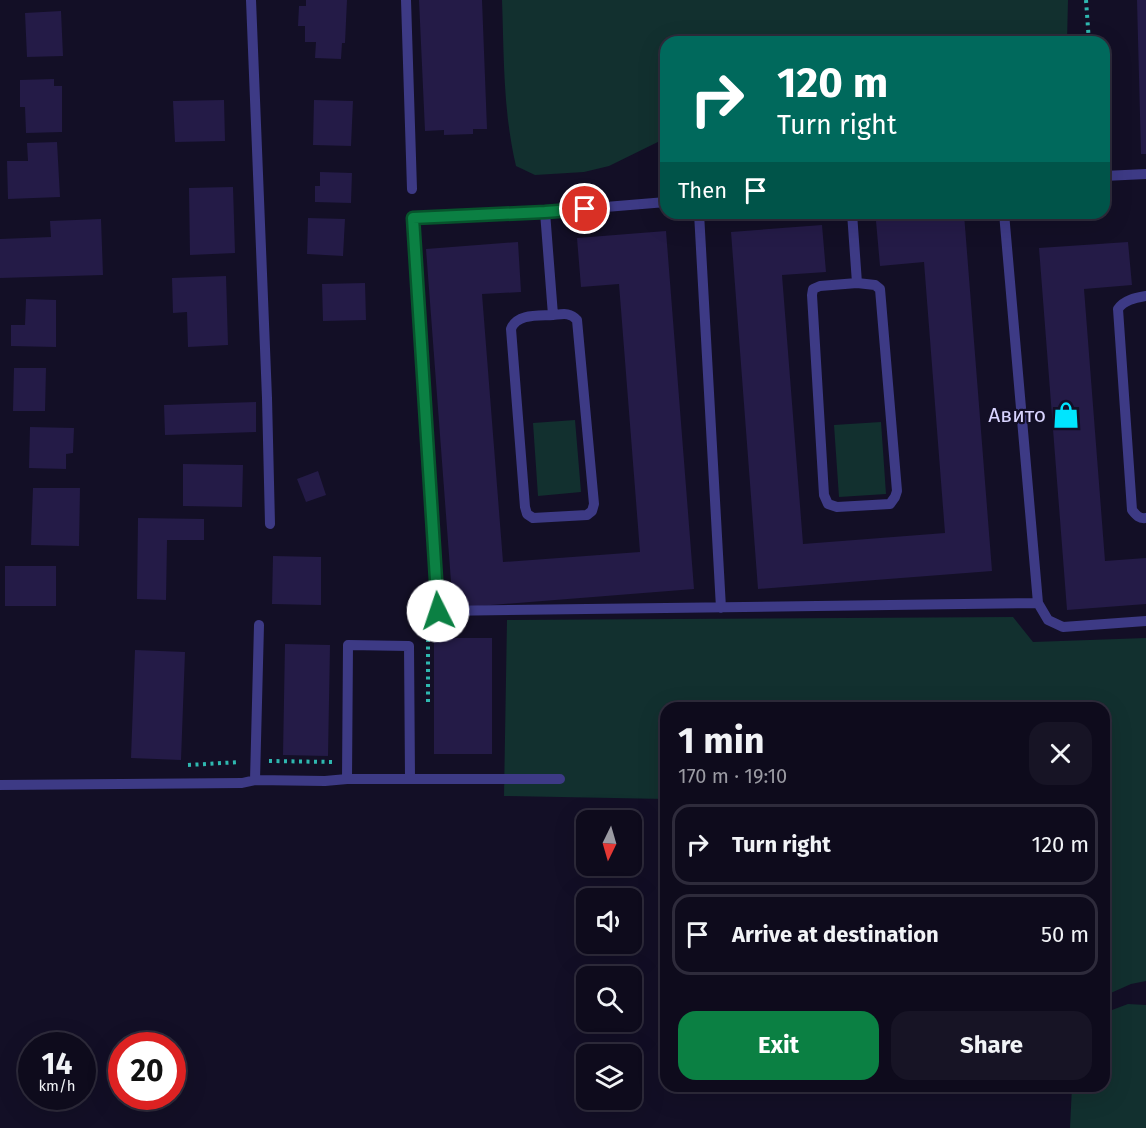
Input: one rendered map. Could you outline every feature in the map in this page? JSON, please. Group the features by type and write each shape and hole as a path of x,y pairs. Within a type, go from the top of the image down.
{"lane":[{"path":"251,0 270,524"},
{"path":"406,0 412,189"},
{"path":"1110,176 1146,174"},
{"path":"660,202 545,212 413,218 438,611 1038,603"},
{"path":"545,212 554,315"},
{"path":"699,219 721,608"},
{"path":"852,219 857,283"},
{"path":"1005,219 1038,603 1048,620 1063,627 1146,621"},
{"path":"857,283 875,285 880,289 897,491 890,504 837,507 828,504 824,495 812,296 813,289 820,286 857,283"},
{"path":"1146,296 1129,300 1121,304 1118,309 1132,510 1136,516 1146,518"},
{"path":"569,313 577,320 594,504 592,511 587,515 533,518 527,514 525,507 511,328 513,323 520,318 554,315 569,313"},
{"path":"255,780 259,625"},
{"path":"347,779 348,645 409,646 410,778"},
{"path":"0,785 242,783 255,780 325,781 410,778 560,779"}],"path":[{"path":"1086,0 1089,36"},
{"path":"428,707 428,611 438,611"},
{"path":"178,765 255,761 347,763"}],"green space":[{"path":"502,0 1068,0 1067,36 660,36 660,141 609,166 584,172 535,175 516,166 505,83"},
{"path":"575,420 581,492 538,496 533,423"},
{"path":"881,422 886,494 839,497 834,425"},
{"path":"1013,617 1033,642 1146,638 1146,981 1131,984 1110,993 1110,702 660,702 660,799 504,796 507,620"},
{"path":"1128,1004 1146,1005 1146,1128 1070,1128 1072,1092 1110,1092 1110,1011"}],"building":[{"path":"306,0 347,0 345,43 342,43 341,59 315,58 316,42 305,42 305,26 298,26 299,6 306,6"},
{"path":"419,0 482,0 487,129 473,129 473,134 444,135 444,130 425,131"},
{"path":"1137,0 1146,0 1146,154 1141,154"},
{"path":"61,11 63,56 27,57 25,13"},
{"path":"54,79 54,86 62,86 62,132 26,133 25,107 20,107 20,80"},
{"path":"224,100 225,141 175,142 173,101"},
{"path":"314,100 353,101 351,146 313,145"},
{"path":"57,142 60,197 8,199 7,161 28,161 27,143"},
{"path":"320,172 352,173 351,203 315,202 315,186 320,186"},
{"path":"233,187 235,253 190,255 189,188"},
{"path":"308,218 345,219 343,256 307,254"},
{"path":"101,219 103,275 0,278 0,239 51,237 50,221"},
{"path":"964,219 992,571 758,589 731,232 822,225 826,272 782,275 803,544 945,533 924,262 880,266 876,221"},
{"path":"666,231 694,589 453,608 426,249 518,242 521,292 482,294 503,562 640,552 619,284 581,287 577,238"},
{"path":"1128,242 1132,285 1084,289 1105,561 1146,558 1146,604 1067,610 1039,248"},
{"path":"226,276 228,345 188,347 187,312 173,313 172,278"},
{"path":"365,283 366,320 323,321 322,284"},
{"path":"26,299 56,300 56,347 11,346 11,325 25,325"},
{"path":"14,368 46,368 45,411 13,411"},
{"path":"256,402 256,432 165,435 164,405"},
{"path":"30,427 74,428 73,453 66,454 66,469 29,468"},
{"path":"183,464 243,465 242,507 183,506"},
{"path":"318,471 326,495 306,502 297,479"},
{"path":"33,488 80,488 79,546 31,545"},
{"path":"138,518 204,519 204,540 167,540 166,600 137,599"},
{"path":"273,556 321,557 321,605 272,604"},
{"path":"5,566 56,566 56,606 5,606"},
{"path":"434,638 492,638 492,754 434,754"},
{"path":"285,644 330,645 328,756 283,755"},
{"path":"135,650 185,652 181,760 131,758"}],"place":[{"name":"Авито","path":"1066,415"}],"route":[{"path":"438,611 413,218 585,209"}]}
